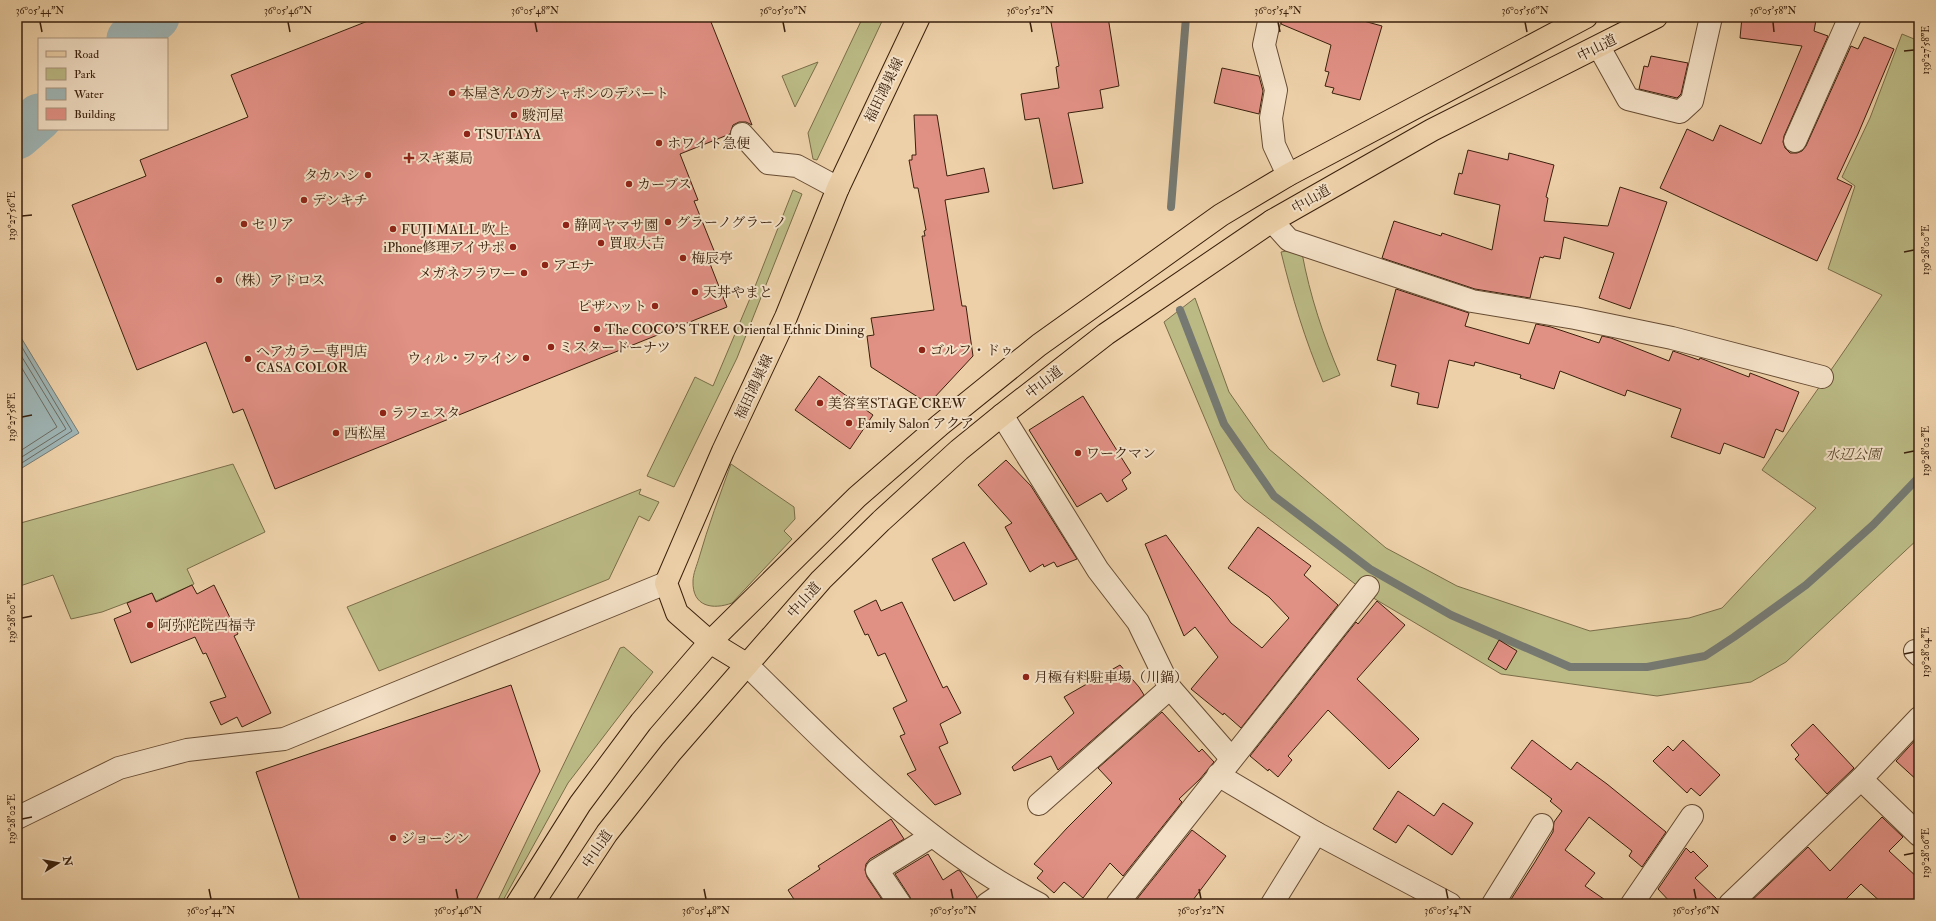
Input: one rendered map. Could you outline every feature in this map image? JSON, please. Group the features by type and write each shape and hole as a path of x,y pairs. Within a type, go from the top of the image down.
{"main road":[{"name":"福田鴻巣線","path":"666,583 723,451 786,317 838,188 919,17"},
{"path":"516,904 590,791 641,722 710,642 857,497 940,425 1039,345 1221,215 1288,175 1586,17"},
{"name":"中山道","path":"560,904 607,833 671,752 746,664 821,580 881,521 960,450 1002,415 1106,334 1272,221 1432,130 1656,17"},
{"path":"666,583 677,613 710,642 746,664"}],"street":[{"path":"1270,17 1264,45 1276,90 1271,118 1274,145 1288,175"},
{"path":"1599,47 1628,99 1680,112 1692,101 1711,17"},
{"path":"1796,141 1850,17"},
{"path":"742,134 768,163 797,166 838,188"},
{"path":"1272,221 1289,240 1472,301 1575,318 1672,338 1822,377"},
{"path":"1002,415 1098,570 1138,622 1170,688 1231,758"},
{"path":"17,818 119,768 187,750 284,739 666,583"},
{"path":"1117,904 1231,758 1368,587"},
{"path":"746,664 866,782 932,836 971,864 1009,889 1039,904"},
{"path":"1040,804 1170,688"},
{"path":"1730,904 1861,779 1919,718"},
{"path":"1218,775 1316,833 1450,904"},
{"path":"1861,779 1919,835"},
{"path":"1632,904 1692,816"},
{"path":"1493,904 1542,825"},
{"path":"1272,904 1316,833"},
{"path":"900,904 877,870 932,836"},
{"path":"987,904 1009,889"}],"green space":[{"path":"863,17 884,17 817,160 813,159 808,133"},
{"name":"水辺公園","path":"1902,34 1919,41 1919,538 1786,662 1751,682 1657,696 1501,674 1375,599 1244,500 1235,490 1164,322 1195,298 1229,392 1269,449 1386,548 1457,586 1590,631 1689,618 1722,608 1816,508 1762,470 1882,295 1828,269 1855,186 1842,177 1870,118"},
{"path":"818,62 795,107 782,76"},
{"path":"793,190 802,194 737,358 674,487 647,476 695,377 713,386 754,289"},
{"path":"1292,250 1302,253 1309,285 1318,315 1340,375 1323,382 1299,318 1281,252"},
{"path":"233,464 265,532 187,569 194,584 156,601 152,593 102,612 71,619 53,575 20,586 17,581 17,524"},
{"path":"731,464 794,507 795,519 784,531 792,539 732,603 711,606 700,601 696,596 693,578 706,534"},
{"path":"641,489 639,494 659,502 649,521 639,516 609,579 379,671 347,607"},
{"path":"624,647 653,672 568,783 501,904 496,904 620,648"}],"water":[{"path":"17,331 79,433 17,471"}],"building":[{"name":"FUJI MALL 吹上","path":"378,17 709,17 752,125 746,122 739,122 733,125 730,134 680,154 698,200 694,201 715,253 707,256 727,307 275,489 243,409 233,413 206,342 137,370 72,205 146,176 140,160 248,117 231,75"},
{"path":"1050,17 1108,17 1119,86 1100,90 1103,108 1068,113 1083,183 1053,189 1039,118 1025,120 1021,94 1059,88 1056,67 1059,66"},
{"path":"1282,17 1349,17 1382,26 1360,100 1332,93 1334,88 1325,86 1329,72 1325,71 1331,45 1281,24"},
{"path":"1742,17 1811,17 1810,19 1816,20 1814,31 1828,36 1784,136 1783,142 1785,148 1790,153 1802,151 1806,146 1851,46 1858,49 1864,37 1894,49 1837,179 1852,186 1817,261 1660,188 1687,129 1713,141 1720,125 1761,144 1802,46 1740,38"},
{"path":"1651,56 1688,63 1681,94 1677,98 1639,89 1644,66 1648,67"},
{"path":"1222,68 1259,76 1263,91 1259,114 1214,103"},
{"path":"914,115 937,115 947,176 984,168 989,192 945,200 962,306 966,306 973,356 933,399 924,401 871,367 867,336 874,335 871,318 934,310 922,236 925,236 924,231 926,230 918,188 914,188 909,160 912,160 912,155 916,155"},
{"path":"1468,150 1508,160 1509,153 1554,165 1546,197 1548,198 1544,221 1608,226 1620,187 1667,202 1630,309 1599,298 1614,253 1564,237 1560,259 1544,256 1543,258 1540,257 1530,298 1475,289 1382,258 1394,221 1441,236 1442,233 1492,250 1500,205 1454,194 1459,173 1462,174"},
{"path":"1396,289 1469,313 1465,326 1529,344 1536,324 1551,327 1599,343 1602,336 1611,338 1669,361 1673,351 1699,360 1700,358 1749,377 1750,373 1799,392 1783,432 1776,429 1764,458 1724,443 1720,454 1671,437 1681,409 1627,390 1625,396 1560,371 1554,389 1520,378 1521,375 1475,362 1474,366 1449,360 1438,408 1417,404 1419,393 1391,386 1396,365 1377,360"},
{"path":"819,376 873,415 850,449 795,410"},
{"path":"1083,396 1131,473 1122,480 1127,489 1107,502 1101,493 1077,507 1029,430"},
{"path":"1006,460 1031,486 1077,559 1057,567 1054,562 1044,567 1043,564 1030,572 1005,527 1012,523 978,485"},
{"path":"1258,527 1311,566 1304,575 1338,605 1241,728 1224,713 1223,715 1191,689 1218,657 1195,627 1184,636 1145,544 1166,535 1231,623 1262,648 1289,618 1269,597 1228,568"},
{"path":"964,542 987,584 954,601 932,559"},
{"path":"192,585 197,594 214,585 238,634 234,636 271,713 242,727 237,717 221,725 210,702 226,697 206,653 203,654 195,637 131,663 114,619 131,612 127,603 152,593 156,602"},
{"path":"876,600 881,611 902,602 943,688 947,686 961,713 940,724 948,743 939,747 961,794 935,805 907,774 916,770 900,736 905,734 893,708 907,701 885,653 878,656 868,634 865,635 854,611"},
{"path":"1377,601 1405,625 1357,679 1419,739 1389,769 1328,710 1288,756 1292,760 1278,777 1269,769 1268,771 1250,756 1356,622 1358,624"},
{"path":"1499,640 1517,651 1506,670 1488,659"},
{"path":"1120,665 1144,695 1058,770 1051,756 1014,771 1012,767 1074,713 1064,697"},
{"name":"ジョーシン","path":"511,685 540,771 474,904 301,904 256,772"},
{"path":"1162,712 1199,752 1202,749 1214,762 1200,779 1179,799 1182,802 1123,876 1110,863 1083,898 1064,882 1054,893 1037,878 1043,871 1034,864 1067,828 1112,783 1098,768"},
{"path":"1813,724 1854,768 1827,794 1795,759 1799,755 1791,745"},
{"path":"1919,736 1919,782 1896,761"},
{"path":"1532,740 1571,770 1577,762 1607,784 1666,832 1642,867 1629,856 1632,851 1589,817 1565,850 1595,873 1585,886 1611,904 1508,904 1553,832 1554,822 1562,811 1550,801 1552,799 1511,768"},
{"path":"1683,740 1720,775 1700,796 1691,788 1687,793 1653,761 1668,746 1673,751"},
{"path":"1398,791 1434,816 1443,803 1473,823 1452,855 1408,825 1396,843 1373,829"},
{"path":"1882,817 1903,837 1889,851 1919,879 1919,904 1883,904 1861,884 1841,904 1748,904 1808,847 1830,871"},
{"path":"891,819 904,839 870,859 866,864 865,870 867,877 885,904 797,904 788,890 820,869 818,866"},
{"path":"1192,830 1226,856 1190,904 1133,904"},
{"path":"1686,848 1691,853 1693,851 1708,866 1695,878 1718,900 1718,904 1672,904 1658,889"},
{"path":"928,854 943,880 958,870 960,871 977,897 975,904 912,904 910,897 895,874"}],"waterway":[{"path":"131,38 156,17"},
{"path":"1171,207 1186,17"},
{"path":"17,136 38,118"},
{"path":"1180,310 1224,424 1274,496 1370,569 1451,615 1570,667 1647,667 1705,656 1806,585 1873,525 1919,477"}],"place":[{"name":"本屋さんのガシャポンのデパート","path":"452,93"},
{"name":"駿河屋","path":"514,115"},
{"name":"TSUTAYA","path":"467,134"},
{"name":"ホワイト急便","path":"659,143"},
{"name":"スギ薬局","path":"409,158"},
{"name":"タカハシ","path":"368,175"},
{"name":"カーブス","path":"629,184"},
{"name":"デンキチ","path":"304,200"},
{"name":"グラーノグラーノ","path":"668,222"},
{"name":"セリア","path":"244,224"},
{"name":"静岡ヤマサ園","path":"566,225"},
{"name":"FUJI MALL 吹上","path":"393,229"},
{"name":"買取大吉","path":"601,243"},
{"name":"iPhone修理アイサポ","path":"513,247"},
{"name":"梅辰亭","path":"683,258"},
{"name":"アエナ","path":"545,265"},
{"name":"メガネフラワー","path":"524,273"},
{"name":"（株）アドロス","path":"219,280"},
{"name":"天丼やまと","path":"695,292"},
{"name":"ピザハット","path":"655,306"},
{"name":"The COCO'S TREE Oriental Ethnic Dining","path":"597,329"},
{"name":"ミスタードーナツ","path":"551,347"},
{"name":"ゴルフ・ドゥ","path":"922,350"},
{"name":"ウィル・ファイン","path":"526,358"},
{"name":"ヘアカラー専門店 CASA COLOR","path":"248,359"},
{"name":"美容室STAGE CREW","path":"820,403"},
{"name":"ラフェスタ","path":"383,413"},
{"name":"Family Salon アクア","path":"849,423"},
{"name":"西松屋","path":"336,433"},
{"name":"ワークマン","path":"1078,453"},
{"name":"阿弥陀院西福寺","path":"150,625"},
{"name":"月極有料駐車場（川鍋）","path":"1026,677"},
{"name":"ジョーシン","path":"393,838"}]}
